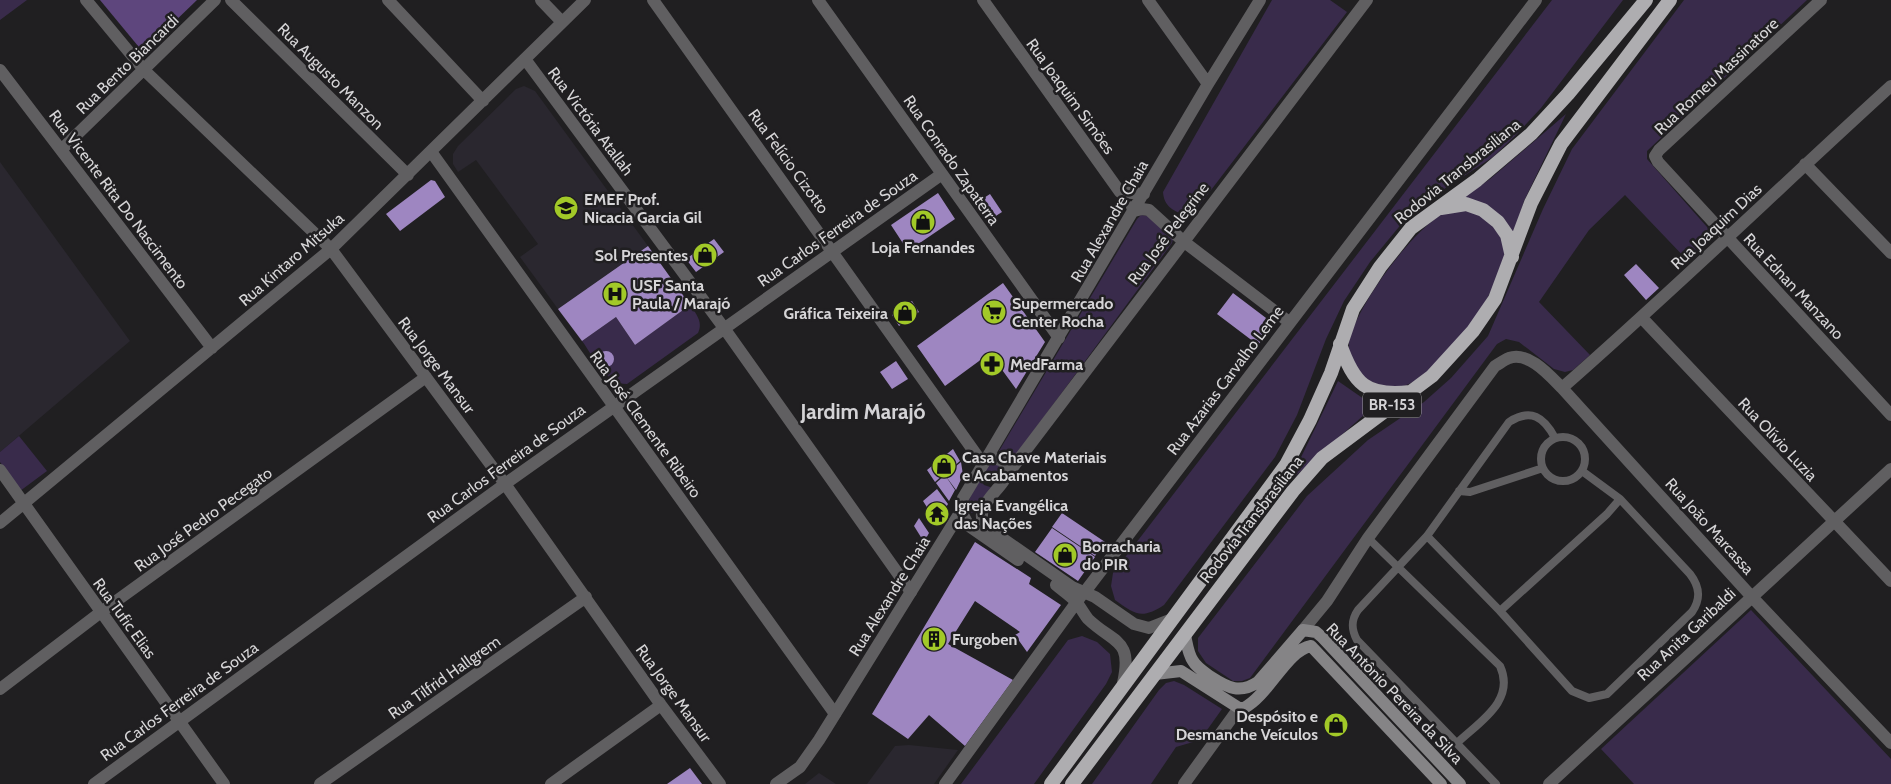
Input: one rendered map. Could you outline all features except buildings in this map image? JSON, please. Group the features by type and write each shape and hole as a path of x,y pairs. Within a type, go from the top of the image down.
{"highway":[{"name":"Rodovia Transbrasiliana","path":"1051,784 1123,683 1286,464 1310,420 1331,373 1352,310 1380,267 1411,228 1441,208 1531,134 1568,94 1646,0"},
{"name":"Rodovia Transbrasiliana","path":"1072,784 1293,491 1322,458 1432,376 1473,331 1495,300 1531,203 1561,144 1670,0"},
{"path":"1441,208 1466,204 1483,210 1498,222 1507,235 1512,257"},
{"path":"1340,344 1356,379 1377,393 1410,392"}],"main road":[{"path":"1185,635 1190,655 1199,669 1229,688 1238,689 1249,688 1258,682 1303,630 1311,646"},
{"name":"Rua Antônio Pereira da Silva","path":"1303,630 1316,632 1322,637 1460,784"},
{"name":"Rua Antônio Pereira da Silva","path":"1239,708 1247,707 1276,680 1297,650 1311,646 1441,784"},
{"path":"1156,674 1181,671 1239,708"}],"street":[{"name":"Rua Jorge Mansur","path":"86,0 144,70 331,249 506,484 661,705 720,784"},
{"name":"Rua Bento Biancardi","path":"62,150 216,0"},
{"name":"Rua Augusto Manzon","path":"231,0 408,175"},
{"path":"388,0 483,101"},
{"path":"541,0 562,22"},
{"name":"Rua Kintaro Mitsuka","path":"0,523 331,249 432,153 585,0"},
{"name":"Rua Felício Cizotto","path":"653,0 984,464"},
{"name":"Rua Conrado Zapaterra","path":"818,0 1059,338"},
{"name":"Rua Joaquim Simões","path":"983,0 1120,192 1127,198 1134,212"},
{"path":"1148,0 1208,84"},
{"name":"Rua Alexandre Chaia","path":"776,784 800,767 911,592 961,510 963,498 1134,212 1208,84 1260,0"},
{"name":"Rua José Pelegrine","path":"1080,598 986,526 982,522 981,513 1004,479 1185,238 1367,0"},
{"name":"Rua Azarias Carvalho Leme","path":"944,784 1080,598 1536,0"},
{"name":"Rua Romeu Massinatore","path":"1655,156 1659,150 1821,0"},
{"name":"Rua Victória Atallah","path":"525,60 724,328 911,592"},
{"name":"Rua Vicente Rita Do Nascimento","path":"0,70 212,348"},
{"name":"Rua Joaquim Dias","path":"1562,388 1642,318 1805,164 1890,89"},
{"name":"Rua José Clemente Ribeiro","path":"432,153 835,714"},
{"name":"Rua Ednan Manzano","path":"1655,156 1658,162 1726,237 1891,415"},
{"path":"1805,164 1891,253"},
{"name":"Rua Carlos Ferreira de Souza","path":"94,784 613,406 942,174"},
{"path":"1120,192 1144,194 1185,238"},
{"path":"1134,212 1142,209 1149,210 1291,320"},
{"name":"Rua Olívio Luzia","path":"1642,318 1891,582"},
{"name":"Rua João Marcassa","path":"1368,538 1495,366 1509,358 1521,357 1533,363 1562,388 1752,596 1891,743"},
{"name":"Rua José Pedro Pecegato","path":"0,689 101,612 426,377"},
{"path":"1003,461 1008,467 1004,479 989,482 984,464 1003,461"},
{"name":"Rua Anita Garibaldi","path":"1548,784 1891,469"},
{"name":"Rua Tufic Elias","path":"0,470 224,784"},
{"path":"961,510 970,526 1066,592 1080,598 1094,597 1142,628 1156,626 1172,619"},
{"path":"1303,630 1327,601 1368,538"},
{"name":"Rua Tilfrid Hallgrem","path":"320,784 586,597"},
{"path":"1080,598 1088,618 1118,640 1125,652 1127,664 1123,683"},
{"path":"551,784 661,705"},
{"path":"1184,784 1239,708"}],"lane":[{"path":"1496,784 1354,634 1352,628 1354,616 1427,536 1503,429 1516,418 1533,416 1548,424 1555,438"},
{"path":"1555,438 1569,438 1581,445 1586,458 1582,471 1572,480 1559,481 1552,479 1542,468 1541,454 1544,447 1555,438"},
{"path":"1459,491 1470,492 1542,468"},
{"path":"1427,536 1500,611 1572,691 1580,696 1598,698 1614,688 1692,612 1698,597 1698,588 1690,574 1620,500 1582,471"},
{"path":"1500,611 1608,514 1620,500"},
{"path":"1368,538 1500,666 1504,674 1505,684 1500,702 1457,743"}],"shaded area":[{"path":"0,0 27,0 0,20"},
{"path":"100,0 197,0 143,52"},
{"path":"1272,0 1330,0 1347,12 1195,211 1184,215 1169,207 1163,192"},
{"path":"1552,0 1623,0 1541,108 1516,135 1493,157 1441,191 1403,222 1370,262 1344,301 1326,339 1297,415 1275,457 1164,605 1144,614 1133,612 1115,600 1111,586 1113,573"},
{"path":"1684,0 1807,0 1647,151 1647,159 1707,227 1711,237 1689,262 1625,195 1589,230 1539,302 1590,355 1573,370 1565,372 1554,369 1519,342 1506,339 1497,344 1250,678 1242,681 1233,681 1206,663 1198,651 1198,638 1307,496 1368,440 1424,402 1451,378 1488,336 1543,209 1572,149"},
{"name":"EMEF Prof. Nicacia Garcia Gil","path":"524,86 535,91 648,246 558,309 520,257 538,244 476,160 458,172 453,164 453,154 458,146 516,89"},
{"path":"1566,114 1524,201 1514,234 1464,197 1490,179"},
{"path":"0,162 130,341 0,452"},
{"path":"1463,208 1490,221 1502,235 1505,251 1500,272 1489,295 1475,318 1457,341 1423,375 1409,384 1400,387 1372,382 1358,370 1352,360 1349,348 1354,327 1362,309 1388,269 1419,233 1448,211"},
{"path":"1141,215 1148,216 1173,239 1172,243 1013,459 999,451"},
{"path":"690,305 700,322 698,333 627,384 612,380 606,375 582,341 616,317 635,345"},
{"path":"1338,381 1374,406 1289,482"},
{"path":"19,436 47,471 20,491 0,462 0,452"},
{"path":"991,461 1005,469 996,481 989,480 984,472"},
{"path":"979,478 984,485 993,488 978,511 971,513 965,509"},
{"path":"1751,610 1891,759 1891,784 1634,784 1601,749"},
{"path":"1082,636 1097,642 1110,654 1112,672 1106,684 1034,784 961,784 1068,640"},
{"path":"1174,681 1184,685 1222,709 1200,740 1176,747 1151,784 1092,784 1159,690 1166,683"},
{"path":"909,745 958,750 934,784 867,784 895,746"},
{"path":"819,773 836,784 805,784"}],"place":[{"name":"EMEF Prof. Nicacia Garcia Gil","path":"566,208"},
{"name":"Loja Fernandes","path":"923,222"},
{"name":"Sol Presentes","path":"705,255"},
{"name":"USF Santa Paula / Marajó","path":"615,294"},
{"name":"Supermercado Center Rocha","path":"994,312"},
{"name":"Gráfica Teixeira","path":"905,313"},
{"name":"MedFarma","path":"992,364"},
{"name":"Casa Chave Materiais e Acabamentos","path":"944,466"},
{"name":"Igreja Evangélica das Nações","path":"937,514"},
{"name":"Borracharia do PIR","path":"1065,555"},
{"name":"Furgoben","path":"934,639"},
{"name":"Despósito e Desmanche Veículos","path":"1336,725"}],"district":[{"name":"Jardim Marajó","path":"863,412"}]}
